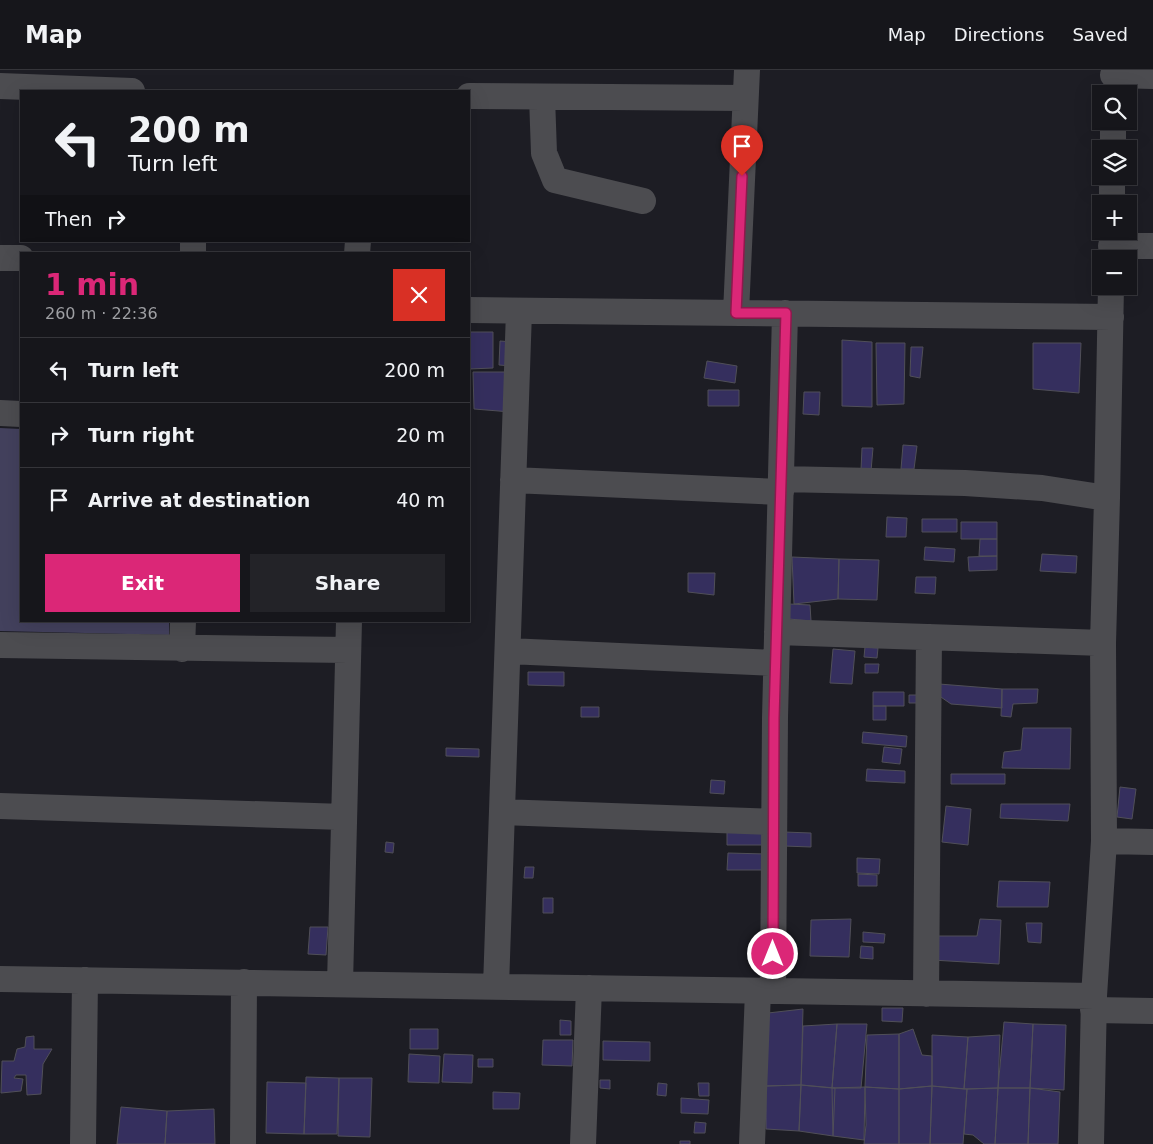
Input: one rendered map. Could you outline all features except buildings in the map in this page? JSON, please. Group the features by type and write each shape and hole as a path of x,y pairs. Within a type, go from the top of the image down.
{"street":[{"path":"133,90 134,70"},
{"path":"736,313 747,70"},
{"path":"1113,80 1153,76"},
{"path":"0,86 106,90"},
{"path":"470,96 745,98"},
{"path":"542,96 544,153 555,180 643,200"},
{"path":"1111,245 1153,246"},
{"path":"0,258 20,258"},
{"path":"1091,1144 1093,1003 1104,841 1103,643 1111,295"},
{"path":"470,310 1111,317"},
{"path":"496,987 519,311"},
{"path":"752,1144 765,991 774,822 776,663 786,313"},
{"path":"0,413 20,414"},
{"path":"513,480 781,486 966,483 1042,488 1107,498"},
{"path":"182,649 183,622"},
{"path":"340,984 349,622"},
{"path":"777,632 1103,643"},
{"path":"926,994 929,637"},
{"path":"0,645 348,650"},
{"path":"508,651 776,663"},
{"path":"0,806 344,817"},
{"path":"502,812 774,822"},
{"path":"1104,841 1153,842"},
{"path":"0,979 926,994 1093,1003 1153,1011"},
{"path":"83,1144 84,980"},
{"path":"243,1144 244,982"},
{"path":"583,1144 589,988"}],"shaded area":[{"path":"0,428 20,429 20,622 169,622 169,635 0,631"}],"route":[{"path":"742,176 736,313 786,313 774,718 773,954"}]}
